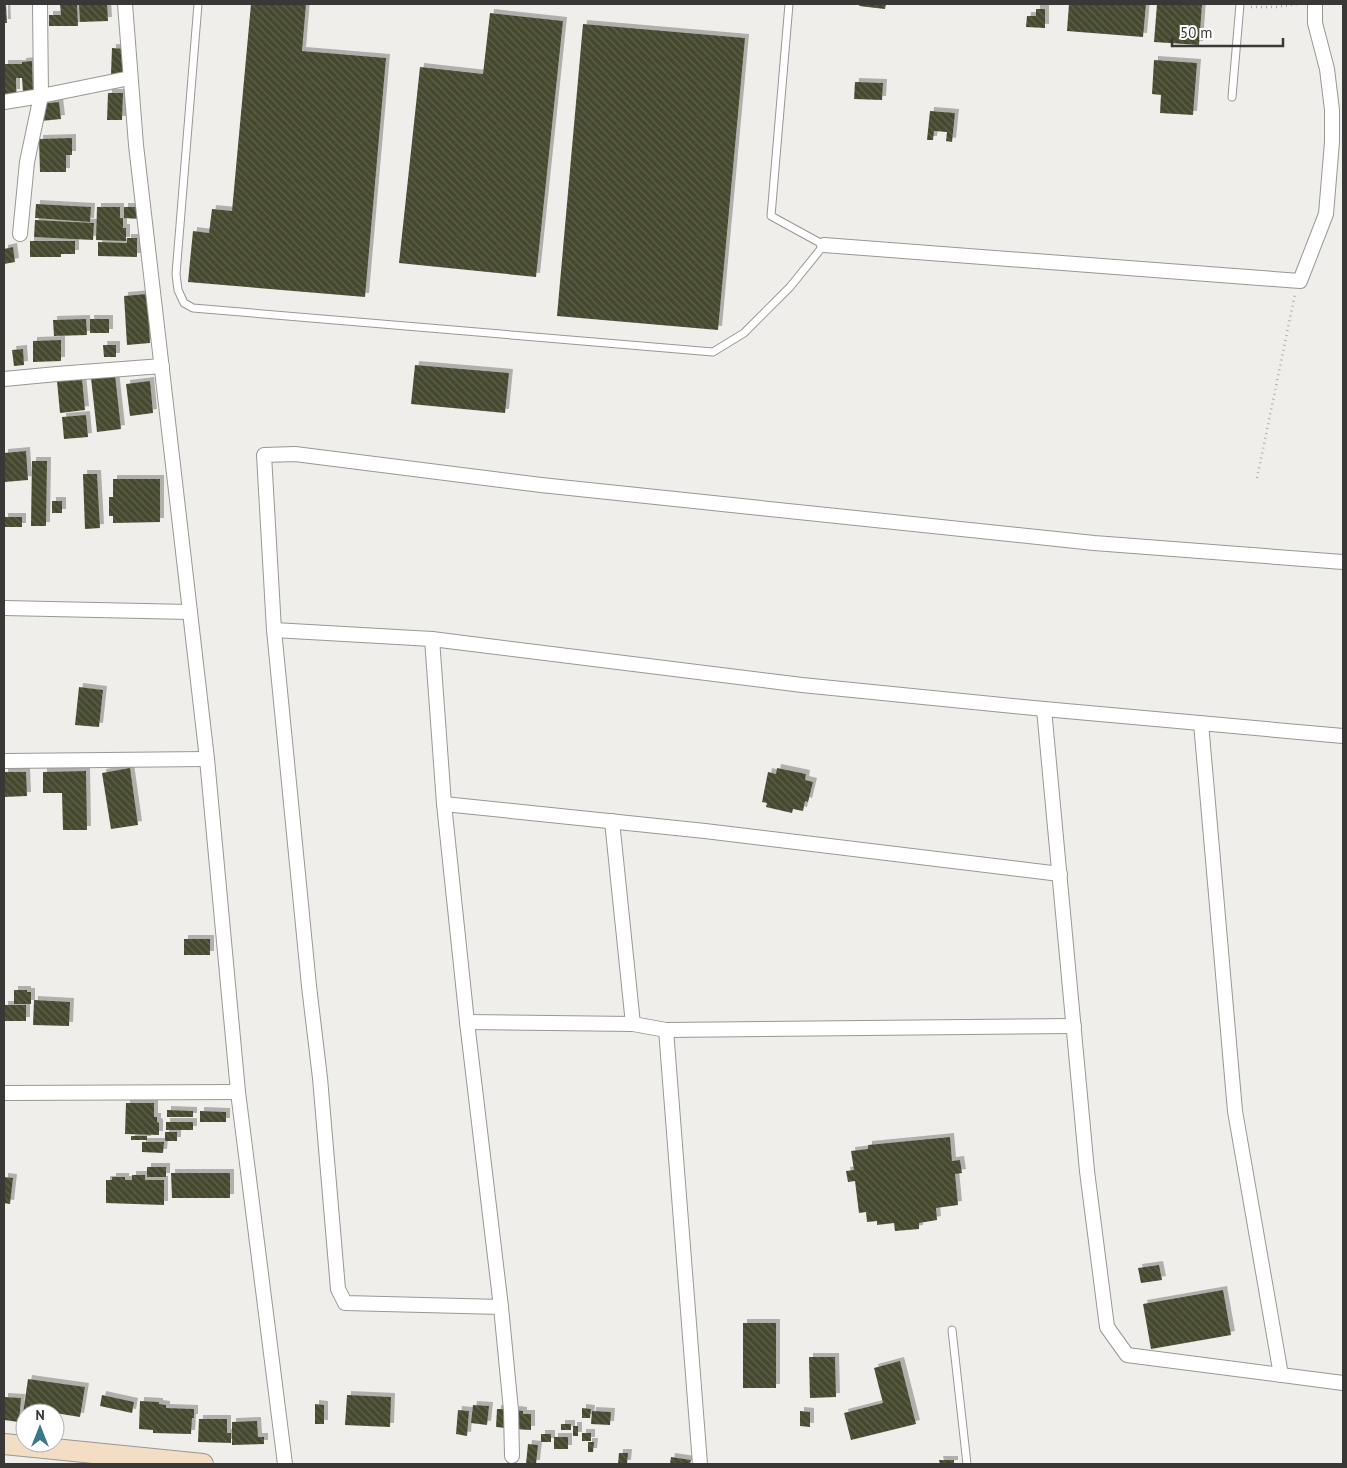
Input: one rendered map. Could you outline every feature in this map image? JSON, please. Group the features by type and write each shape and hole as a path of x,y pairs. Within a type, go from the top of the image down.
{"main road":[{"path":"4,1444 202,1464"}],"street":[{"path":"20,234 28,162 41,96 40,4"},
{"path":"125,4 130,78 208,759 238,1092 285,1464"},
{"path":"824,245 1300,281 1326,214 1332,142 1332,110 1327,69 1315,24 1315,4"},
{"path":"4,102 130,78"},
{"path":"4,379 162,366"},
{"path":"502,1307 345,1302 338,1289 320,1078 309,986 274,630 264,455 294,454 541,485 1094,543 1343,562"},
{"path":"4,608 190,612"},
{"path":"274,630 432,639 802,685 1044,710 1343,736"},
{"path":"432,639 444,804 467,1022 502,1307 511,1410 512,1456"},
{"path":"1044,710 1087,1171 1107,1327 1127,1355 1343,1383"},
{"path":"1201,723 1235,1110 1281,1375"},
{"path":"4,761 208,759"},
{"path":"444,804 714,832 1060,874"},
{"path":"612,821 633,1024"},
{"path":"467,1022 633,1024 666,1030 1074,1026"},
{"path":"666,1030 700,1464"},
{"path":"4,1094 238,1092"}],"lane":[{"path":"198,4 176,274 178,290 184,303 193,308 713,352 744,333 790,287 824,245 771,216 790,4"},
{"path":"1232,96 1240,5"},
{"path":"952,1330 967,1464"}],"path":[{"path":"1240,5 1277,7 1298,4"},
{"path":"1257,478 1300,281"}],"building":[{"path":"4,4 6,4 7,23 4,23"},
{"path":"60,4 77,4 78,26 49,26 49,15 61,15"},
{"path":"79,4 107,4 108,21 80,22"},
{"path":"251,4 306,4 302,51 386,58 365,297 188,282 193,231 209,233 212,209 232,211"},
{"path":"860,4 886,4 885,9 859,6"},
{"path":"1069,4 1146,4 1143,37 1067,31"},
{"path":"1157,4 1202,4 1199,45 1154,42"},
{"path":"1036,9 1045,9 1045,28 1026,27 1027,16 1036,16"},
{"path":"490,13 563,21 536,277 399,263 420,67 483,74"},
{"path":"583,24 745,38 718,330 557,316"},
{"path":"112,48 125,49 125,74 111,74"},
{"path":"1154,60 1197,63 1193,115 1160,113 1161,95 1152,94"},
{"path":"32,61 33,92 23,92 22,78 16,78 16,93 13,93 13,98 4,98 4,64 22,64 22,62"},
{"path":"855,82 883,83 882,100 854,99"},
{"path":"108,93 123,93 122,120 107,120"},
{"path":"59,102 61,119 41,121 39,104"},
{"path":"930,111 955,113 952,142 946,141 947,132 934,131 933,140 927,140"},
{"path":"72,138 72,155 66,155 66,172 40,172 39,139"},
{"path":"36,204 91,207 90,222 35,218"},
{"path":"97,207 120,207 120,218 123,218 123,228 126,228 126,241 96,240"},
{"path":"124,207 140,207 140,219 124,218"},
{"path":"35,220 94,223 93,240 34,237"},
{"path":"127,238 137,238 137,257 98,256 98,242 127,243"},
{"path":"30,241 75,241 75,254 61,254 61,257 30,257"},
{"path":"13,247 15,262 4,264 4,249"},
{"path":"147,294 150,343 127,345 124,296"},
{"path":"86,319 87,335 54,336 53,320"},
{"path":"90,319 109,319 109,333 90,333"},
{"path":"61,340 61,361 33,362 33,341"},
{"path":"103,345 116,345 116,357 104,357"},
{"path":"23,349 24,365 14,366 12,350"},
{"path":"415,365 509,373 505,413 411,404"},
{"path":"115,375 121,429 97,432 91,378"},
{"path":"82,379 85,410 60,413 57,381"},
{"path":"150,381 153,413 130,416 126,384"},
{"path":"86,415 88,437 64,439 62,417"},
{"path":"26,451 28,480 4,482 4,453"},
{"path":"32,461 47,461 46,526 31,526"},
{"path":"83,474 97,474 100,528 85,529"},
{"path":"113,479 160,479 160,522 113,523 113,516 109,516 109,497 113,497"},
{"path":"52,501 62,501 62,513 52,513"},
{"path":"4,517 22,517 22,527 4,527"},
{"path":"79,687 103,690 99,727 75,725"},
{"path":"130,768 138,825 111,829 102,773"},
{"path":"777,768 806,774 805,780 813,782 808,802 805,801 803,811 793,809 792,813 766,807 767,803 762,802 768,772 776,774"},
{"path":"86,771 87,830 63,830 62,793 43,793 43,772"},
{"path":"4,772 26,772 27,796 4,797"},
{"path":"184,939 210,939 210,955 184,955"},
{"path":"14,990 27,990 27,992 31,992 31,1004 14,1004"},
{"path":"34,1000 70,1002 69,1026 33,1025"},
{"path":"4,1005 26,1005 26,1021 4,1021"},
{"path":"126,1103 154,1103 154,1117 157,1117 157,1122 159,1123 159,1135 125,1134"},
{"path":"167,1110 193,1111 193,1117 167,1117"},
{"path":"200,1111 226,1112 226,1122 200,1122"},
{"path":"166,1122 193,1122 193,1130 166,1130"},
{"path":"165,1132 177,1132 177,1141 165,1141"},
{"path":"131,1136 147,1136 147,1140 131,1140"},
{"path":"950,1137 952,1161 960,1160 962,1173 955,1174 958,1205 936,1208 937,1220 919,1223 919,1229 895,1231 894,1223 877,1225 877,1221 867,1222 866,1212 859,1213 855,1181 848,1182 846,1171 854,1170 851,1151 868,1149 868,1145"},
{"path":"142,1142 164,1142 163,1153 142,1152"},
{"path":"147,1167 166,1167 166,1177 147,1177"},
{"path":"171,1173 230,1173 230,1198 172,1198"},
{"path":"132,1175 145,1175 145,1180 164,1180 164,1205 106,1203 106,1180 112,1180 112,1177 125,1177 125,1180 132,1180"},
{"path":"4,1177 13,1178 10,1204 4,1203"},
{"path":"1159,1265 1162,1280 1141,1283 1138,1268"},
{"path":"1223,1290 1231,1335 1151,1349 1143,1304"},
{"path":"743,1323 776,1323 776,1388 743,1388"},
{"path":"809,1357 835,1357 836,1397 810,1398"},
{"path":"900,1361 916,1424 851,1440 844,1413 883,1403 874,1368"},
{"path":"28,1379 85,1387 80,1417 65,1415 65,1403 24,1403"},
{"path":"102,1395 134,1402 132,1413 100,1406"},
{"path":"347,1395 391,1397 390,1427 345,1425"},
{"path":"4,1397 21,1398 21,1403 15,1403 15,1421 4,1420"},
{"path":"140,1401 159,1402 159,1404 166,1405 166,1408 194,1409 191,1434 153,1433 153,1430 139,1429"},
{"path":"315,1404 324,1405 324,1424 315,1424"},
{"path":"473,1405 489,1406 487,1425 471,1423"},
{"path":"582,1408 591,1409 590,1418 582,1418"},
{"path":"497,1409 507,1409 506,1428 496,1427"},
{"path":"458,1410 469,1411 467,1436 456,1434"},
{"path":"515,1410 523,1411 523,1414 531,1414 531,1430 514,1429"},
{"path":"592,1411 611,1412 610,1425 591,1424"},
{"path":"800,1411 810,1412 810,1427 800,1426"},
{"path":"199,1419 227,1419 227,1433 231,1433 231,1443 198,1442"},
{"path":"257,1421 258,1437 264,1437 264,1444 232,1445 232,1422"},
{"path":"561,1424 571,1424 571,1430 561,1430"},
{"path":"573,1426 578,1426 578,1436 573,1436"},
{"path":"582,1433 591,1433 591,1441 582,1441"},
{"path":"541,1434 551,1434 551,1442 541,1442"},
{"path":"554,1437 568,1437 568,1449 554,1449"},
{"path":"588,1442 594,1442 593,1452 588,1452"},
{"path":"528,1444 538,1445 536,1464 526,1464"},
{"path":"619,1453 628,1453 627,1464 618,1464"},
{"path":"671,1457 691,1460 690,1464 670,1464"},
{"path":"939,1460 954,1460 954,1464 940,1464"}]}
